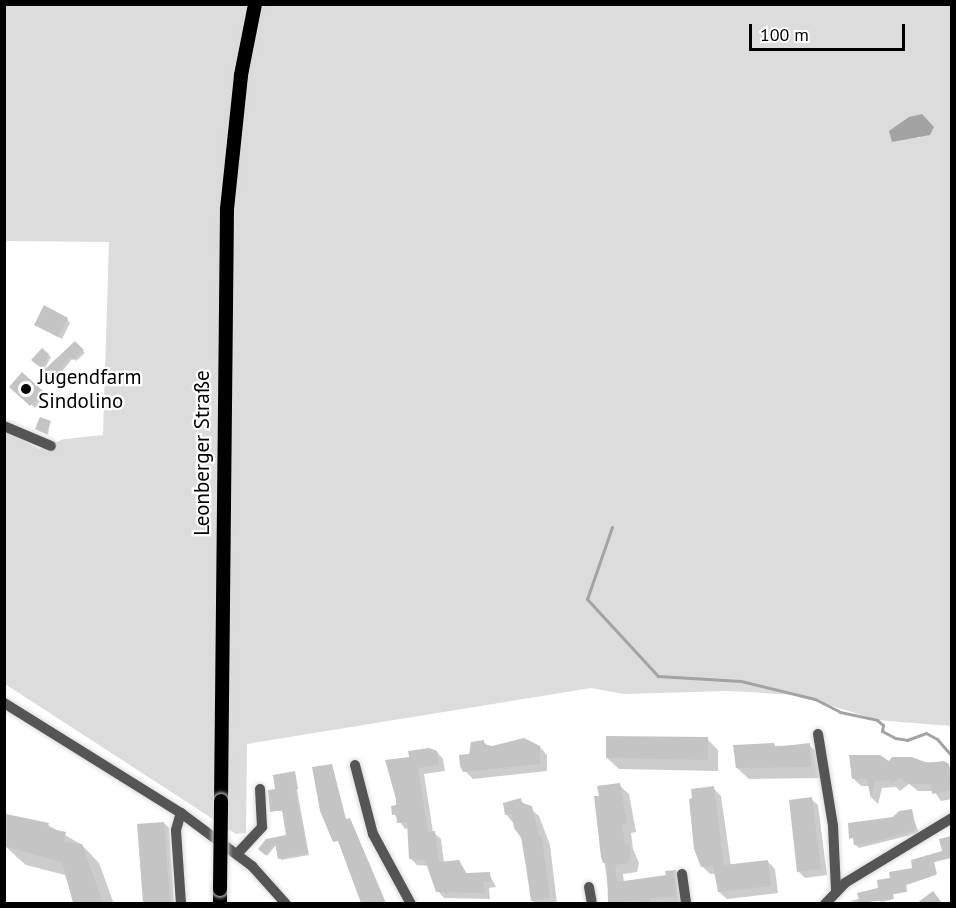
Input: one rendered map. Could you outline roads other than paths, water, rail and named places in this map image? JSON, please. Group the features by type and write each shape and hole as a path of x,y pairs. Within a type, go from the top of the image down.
{"main road":[{"name":"Leonberger Straße","path":"220,903 226,230 236,110 255,4"}],"street":[{"path":"4,426 51,446"},
{"path":"4,703 181,813 237,854 286,903"},
{"path":"818,734 833,826 836,890"},
{"path":"355,765 373,834 411,903"},
{"path":"237,854 262,827 260,789"},
{"path":"181,813 176,830 181,903"},
{"path":"825,903 836,890 951,818"},
{"path":"682,874 686,903"},
{"path":"589,887 592,903"}],"waterway":[{"path":"612,527 587,599 658,676 741,681 815,699 840,712 877,720 883,725 882,731 895,738 907,740 926,733 937,739 952,756"}],"place":[{"name":"Jugendfarm Sindolino","path":"26,389"}]}
